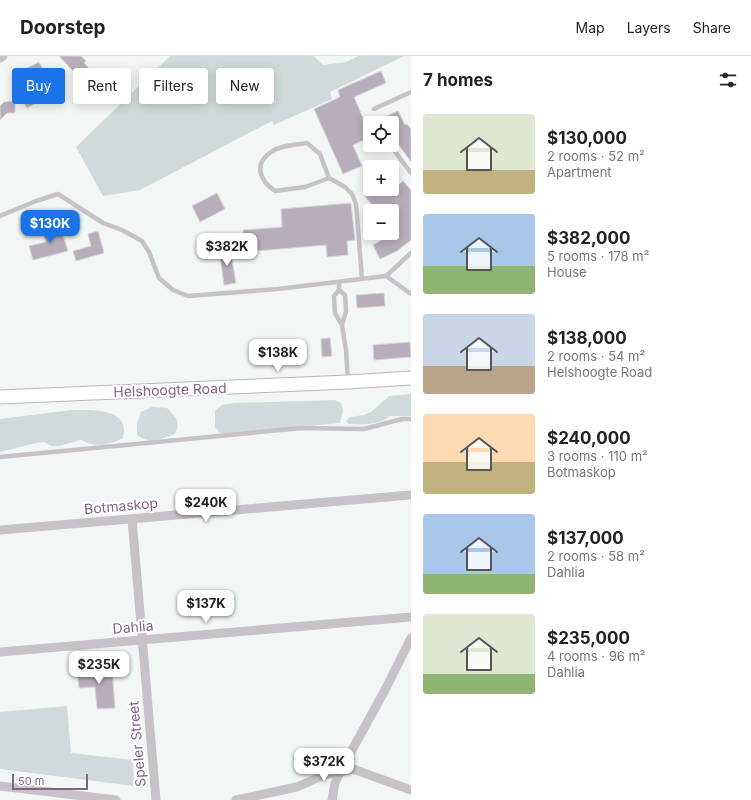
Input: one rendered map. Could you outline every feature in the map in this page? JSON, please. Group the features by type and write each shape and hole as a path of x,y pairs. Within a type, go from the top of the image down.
{"main road":[{"name":"Helshoogte Road","path":"0,397 411,378"}],"street":[{"name":"Botmaskop","path":"0,530 411,495"},
{"name":"Speler Street","path":"132,519 156,800"},
{"name":"Dahlia","path":"0,652 411,617"},
{"path":"332,800 335,783 340,772 385,690 411,638"},
{"path":"236,800 297,787 324,775 353,769 411,790"},
{"path":"0,786 76,798 116,800"}],"lane":[{"path":"374,109 411,92"},
{"path":"329,178 305,187 275,191 266,185 259,173 261,161 271,152 289,145 307,143 320,154 329,178 352,194 356,204 362,279"},
{"path":"395,152 411,173"},
{"path":"0,216 36,201 58,194 103,223 122,230 142,241 149,252 159,278 173,290 188,296 208,296 386,276 411,253"},
{"path":"386,276 411,294"},
{"path":"339,282 339,290 334,296 335,313 342,325 346,350 348,382"},
{"path":"339,290 345,295 346,311 342,325"},
{"path":"0,457 302,428 364,429 402,419 411,419"}],"shaded area":[{"path":"170,56 314,56 323,65 346,62 358,56 404,56 330,92 332,99 274,125 272,121 140,190 103,196 76,147 120,104 131,104 131,94 139,86 139,104 208,104 208,68 158,68"},
{"path":"411,394 411,416 390,416 376,423 365,424 349,424 346,421 350,417 364,415 371,412 389,396"},
{"path":"335,400 341,403 343,410 340,423 226,434 220,433 215,427 215,411 222,405 234,403"},
{"path":"152,407 167,408 173,414 177,420 178,426 175,434 156,440 147,440 137,435 137,423 141,412"},
{"path":"72,410 108,412 121,421 124,428 123,438 102,445 92,444 81,440 59,446 51,446 44,442 0,452 0,419"},
{"path":"67,706 71,753 133,760 134,786 0,769 0,712"}],"building":[{"path":"59,56 81,56 86,61 84,63 88,68 73,68 73,71"},
{"path":"39,62 42,68 27,68"},
{"path":"381,71 386,83 354,97 363,118 363,140 353,145 362,166 343,174 314,109 340,97 338,90"},
{"path":"12,101 12,104 15,104 15,113 7,113 0,120 0,106 4,102"},
{"path":"25,104 34,104 27,108"},
{"path":"398,111 405,125 407,124 411,129 411,162 399,145 399,116 386,116"},
{"path":"403,181 411,190 411,240 397,251 380,259 373,245 382,240 399,240 399,204 371,204 365,196 399,196 399,184"},
{"path":"217,193 225,209 200,222 192,206"},
{"path":"351,203 355,240 347,241 348,255 327,257 326,245 245,252 243,230 282,227 281,209"},
{"path":"60,226 68,251 33,260 29,246 46,242 43,231"},
{"path":"98,231 104,253 76,261 73,251 91,246 88,234"},
{"path":"230,248 236,283 224,285 219,249"},
{"path":"384,293 385,306 357,308 356,295"},
{"path":"330,338 332,356 322,357 321,339"},
{"path":"410,342 411,357 374,360 373,345"},
{"path":"112,667 115,708 97,709 95,687 79,688 77,670"}]}
